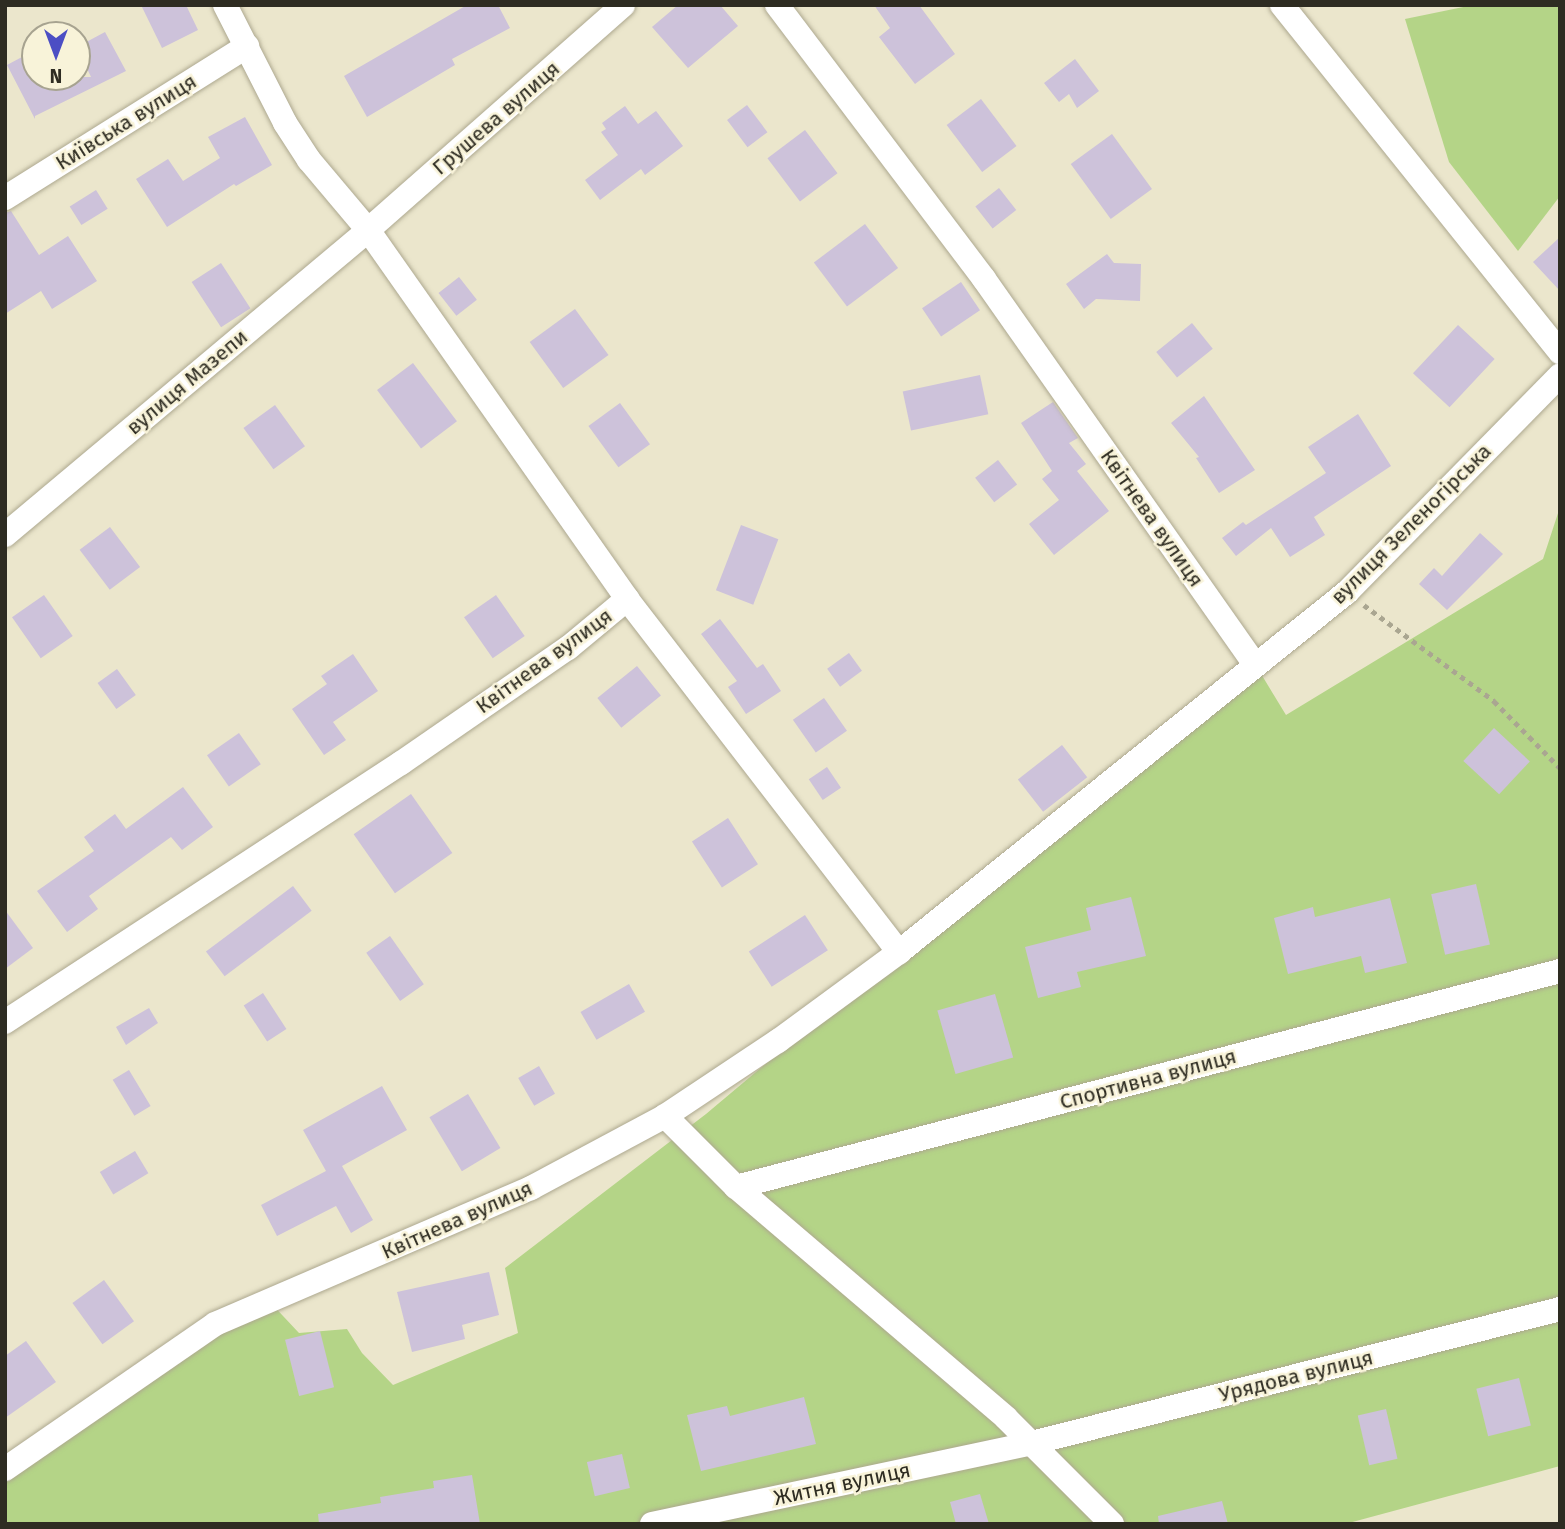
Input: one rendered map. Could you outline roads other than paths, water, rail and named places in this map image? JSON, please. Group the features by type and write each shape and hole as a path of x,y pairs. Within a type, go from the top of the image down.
{"street":[{"name":"Квітнева вулиця","path":"225,5 285,123 309,160 368,230 627,599 899,952"},
{"name":"Грушева вулиця","path":"368,230 623,5"},
{"name":"Квітнева вулиця","path":"5,1469 215,1324 531,1188 665,1116 778,1041 899,952 1255,664 984,279 777,5"},
{"path":"1282,5 1560,352"},
{"name":"Київська вулиця","path":"5,198 247,46"},
{"name":"вулиця Мазепи","path":"5,535 368,230"},
{"name":"вулиця Зеленогірська","path":"1255,664 1346,592 1560,375"},
{"name":"Квітнева вулиця","path":"5,1023 401,763 568,648 627,599"},
{"name":"Спортивна вулиця","path":"737,1187 1560,971"},
{"path":"665,1116 737,1187 1032,1443 1112,1524"},
{"name":"Урядова вулиця","path":"1032,1443 1560,1309"},
{"name":"Житня вулиця","path":"652,1524 1032,1443"}]}
